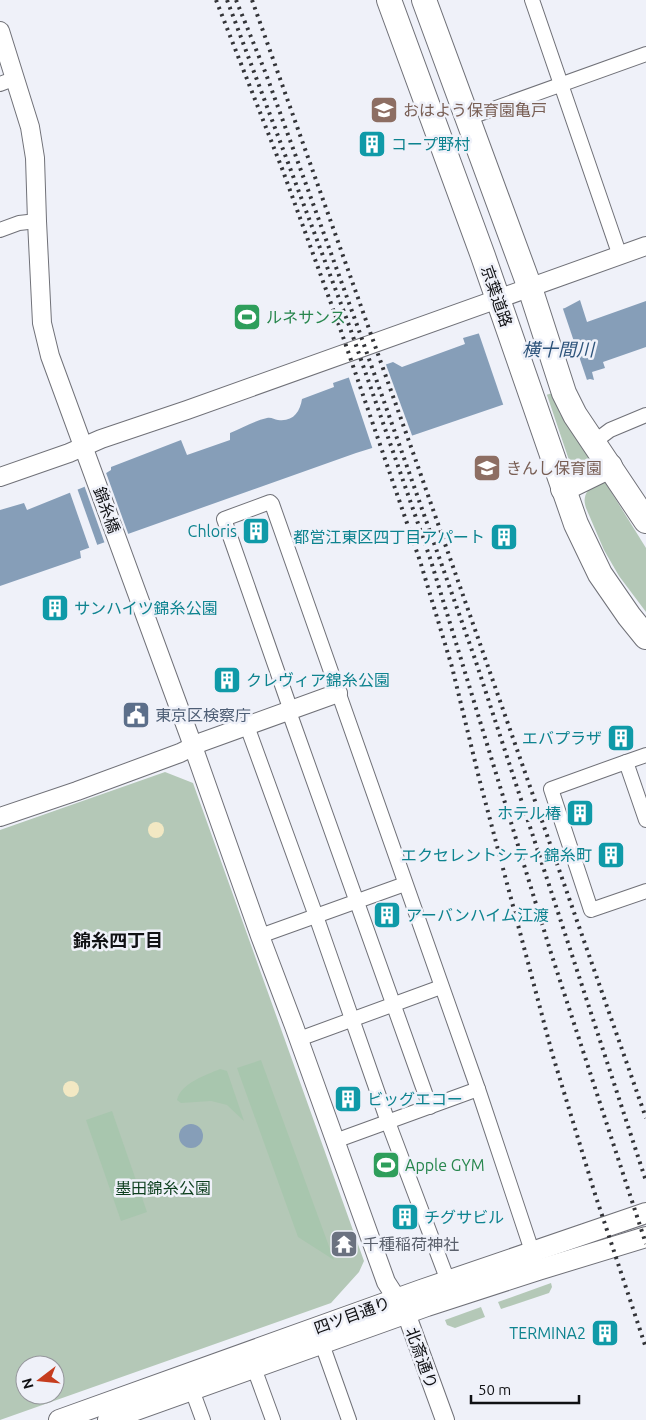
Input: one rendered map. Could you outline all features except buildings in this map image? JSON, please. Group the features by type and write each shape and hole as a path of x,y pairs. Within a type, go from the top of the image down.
{"highway":[{"name":"京葉道路","path":"389,0 480,247 576,524 600,574 646,637"},
{"name":"京葉道路","path":"424,0 533,298 564,394 575,415 646,521"},
{"path":"563,489 610,466"}],"main road":[{"name":"四ツ目通り","path":"59,1420 535,1261 646,1214"},
{"name":"四ツ目通り","path":"108,1420 133,1416 192,1390 322,1344 448,1281 646,1237"}],"street":[{"path":"532,0 620,256"},
{"name":"錦糸橋","path":"0,31 8,81 30,127 35,158 42,323 50,356 193,746 260,936"},
{"path":"468,118 646,54"},
{"path":"0,230 19,223 37,221"},
{"path":"0,477 498,300 533,298 620,256 646,246"},
{"path":"594,442 610,430 646,415"},
{"path":"430,1107 289,712 289,705 224,519 270,502 478,1090 535,1261"},
{"path":"0,817 78,791 202,742 338,694"},
{"path":"247,726 316,916 351,1020 448,1281"},
{"path":"646,755 551,789 591,910 646,891"},
{"path":"626,762 646,818"},
{"path":"260,936 405,884"},
{"name":"北斎通り","path":"260,936 386,1282 401,1306 444,1420"},
{"path":"299,1039 442,987"},
{"path":"335,1141 478,1090"},
{"path":"322,1344 349,1420"},
{"path":"254,1368 273,1420"},
{"path":"192,1390 203,1420"}],"green space":[{"path":"528,326 560,414 590,460 590,464 576,471 571,466 524,327"},
{"path":"596,482 605,482 646,548 646,612 619,576 604,550 586,508 586,494"},
{"name":"墨田錦糸公園","path":"165,772 193,783 364,1261 359,1272 331,1303 65,1397 65,1355 15,1355 15,1405 42,1405 0,1420 0,830"},
{"path":"261,1060 334,1260 298,1237 237,1068"},
{"path":"220,1069 227,1071 244,1121 227,1105 211,1101 181,1103 177,1100 179,1094 189,1084"},
{"path":"112,1111 147,1212 121,1221 86,1120"},
{"path":"551,1283 552,1287 549,1293 501,1309 498,1302"},
{"path":"481,1307 485,1317 455,1328 447,1325 445,1320"}],"sand":[{"path":"156,822 162,824 164,830 162,836 156,838 150,836 148,830 150,824"},
{"path":"71,1081 77,1083 79,1089 77,1095 71,1097 65,1095 63,1089 65,1083"}],"water":[{"name":"横十間川","path":"580,300 587,322 646,301 646,347 603,362 605,368 592,372 594,380 590,379 502,405 356,453 80,551 81,558 0,586 0,510 24,503 27,510 84,487 111,470 111,467 181,440 187,455 230,440 230,433 257,421 269,418 283,420 292,418 300,408 302,399 334,387 333,383 393,362 402,367 465,344 463,338 565,308"},
{"path":"191,1124 199,1128 203,1136 199,1144 191,1148 183,1144 179,1136 183,1128"}],"pier":[{"path":"562,306 588,383 504,407 478,331"},
{"path":"385,362 413,438 373,450 348,375"},
{"path":"105,470 129,536 105,544 84,485"},
{"path":"77,488 98,547 90,550 69,490"}],"railway":[{"path":"216,0 283,171 341,331 420,561 452,667 479,778 552,1053 595,1194 646,1348"},
{"path":"227,0 350,328 430,558 551,953 646,1244"},
{"path":"236,0 266,74 475,659 646,1181"},
{"path":"252,0 646,1118"}],"place":[{"name":"おはよう保育園亀戸","path":"384,110"},
{"name":"コープ野村","path":"372,144"},
{"name":"ルネサンス","path":"247,317"},
{"name":"きんし保育園","path":"487,468"},
{"name":"Chloris","path":"256,531"},
{"name":"都営江東区四丁目アパート","path":"504,537"},
{"name":"サンハイツ錦糸公園","path":"55,608"},
{"name":"クレヴィア錦糸公園","path":"227,680"},
{"name":"東京区検察庁","path":"136,715"},
{"name":"エバプラザ","path":"621,738"},
{"name":"ホテル椿","path":"580,813"},
{"name":"エクセレントシティ錦糸町","path":"611,855"},
{"name":"アーバンハイム江渡","path":"387,915"},
{"name":"ビッグエコー","path":"348,1099"},
{"name":"Apple GYM","path":"386,1165"},
{"name":"チグサビル","path":"405,1217"},
{"name":"千種稲荷神社","path":"344,1244"},
{"name":"TERMINA2","path":"605,1333"}],"district":[{"name":"錦糸四丁目","path":"118,940"}]}
